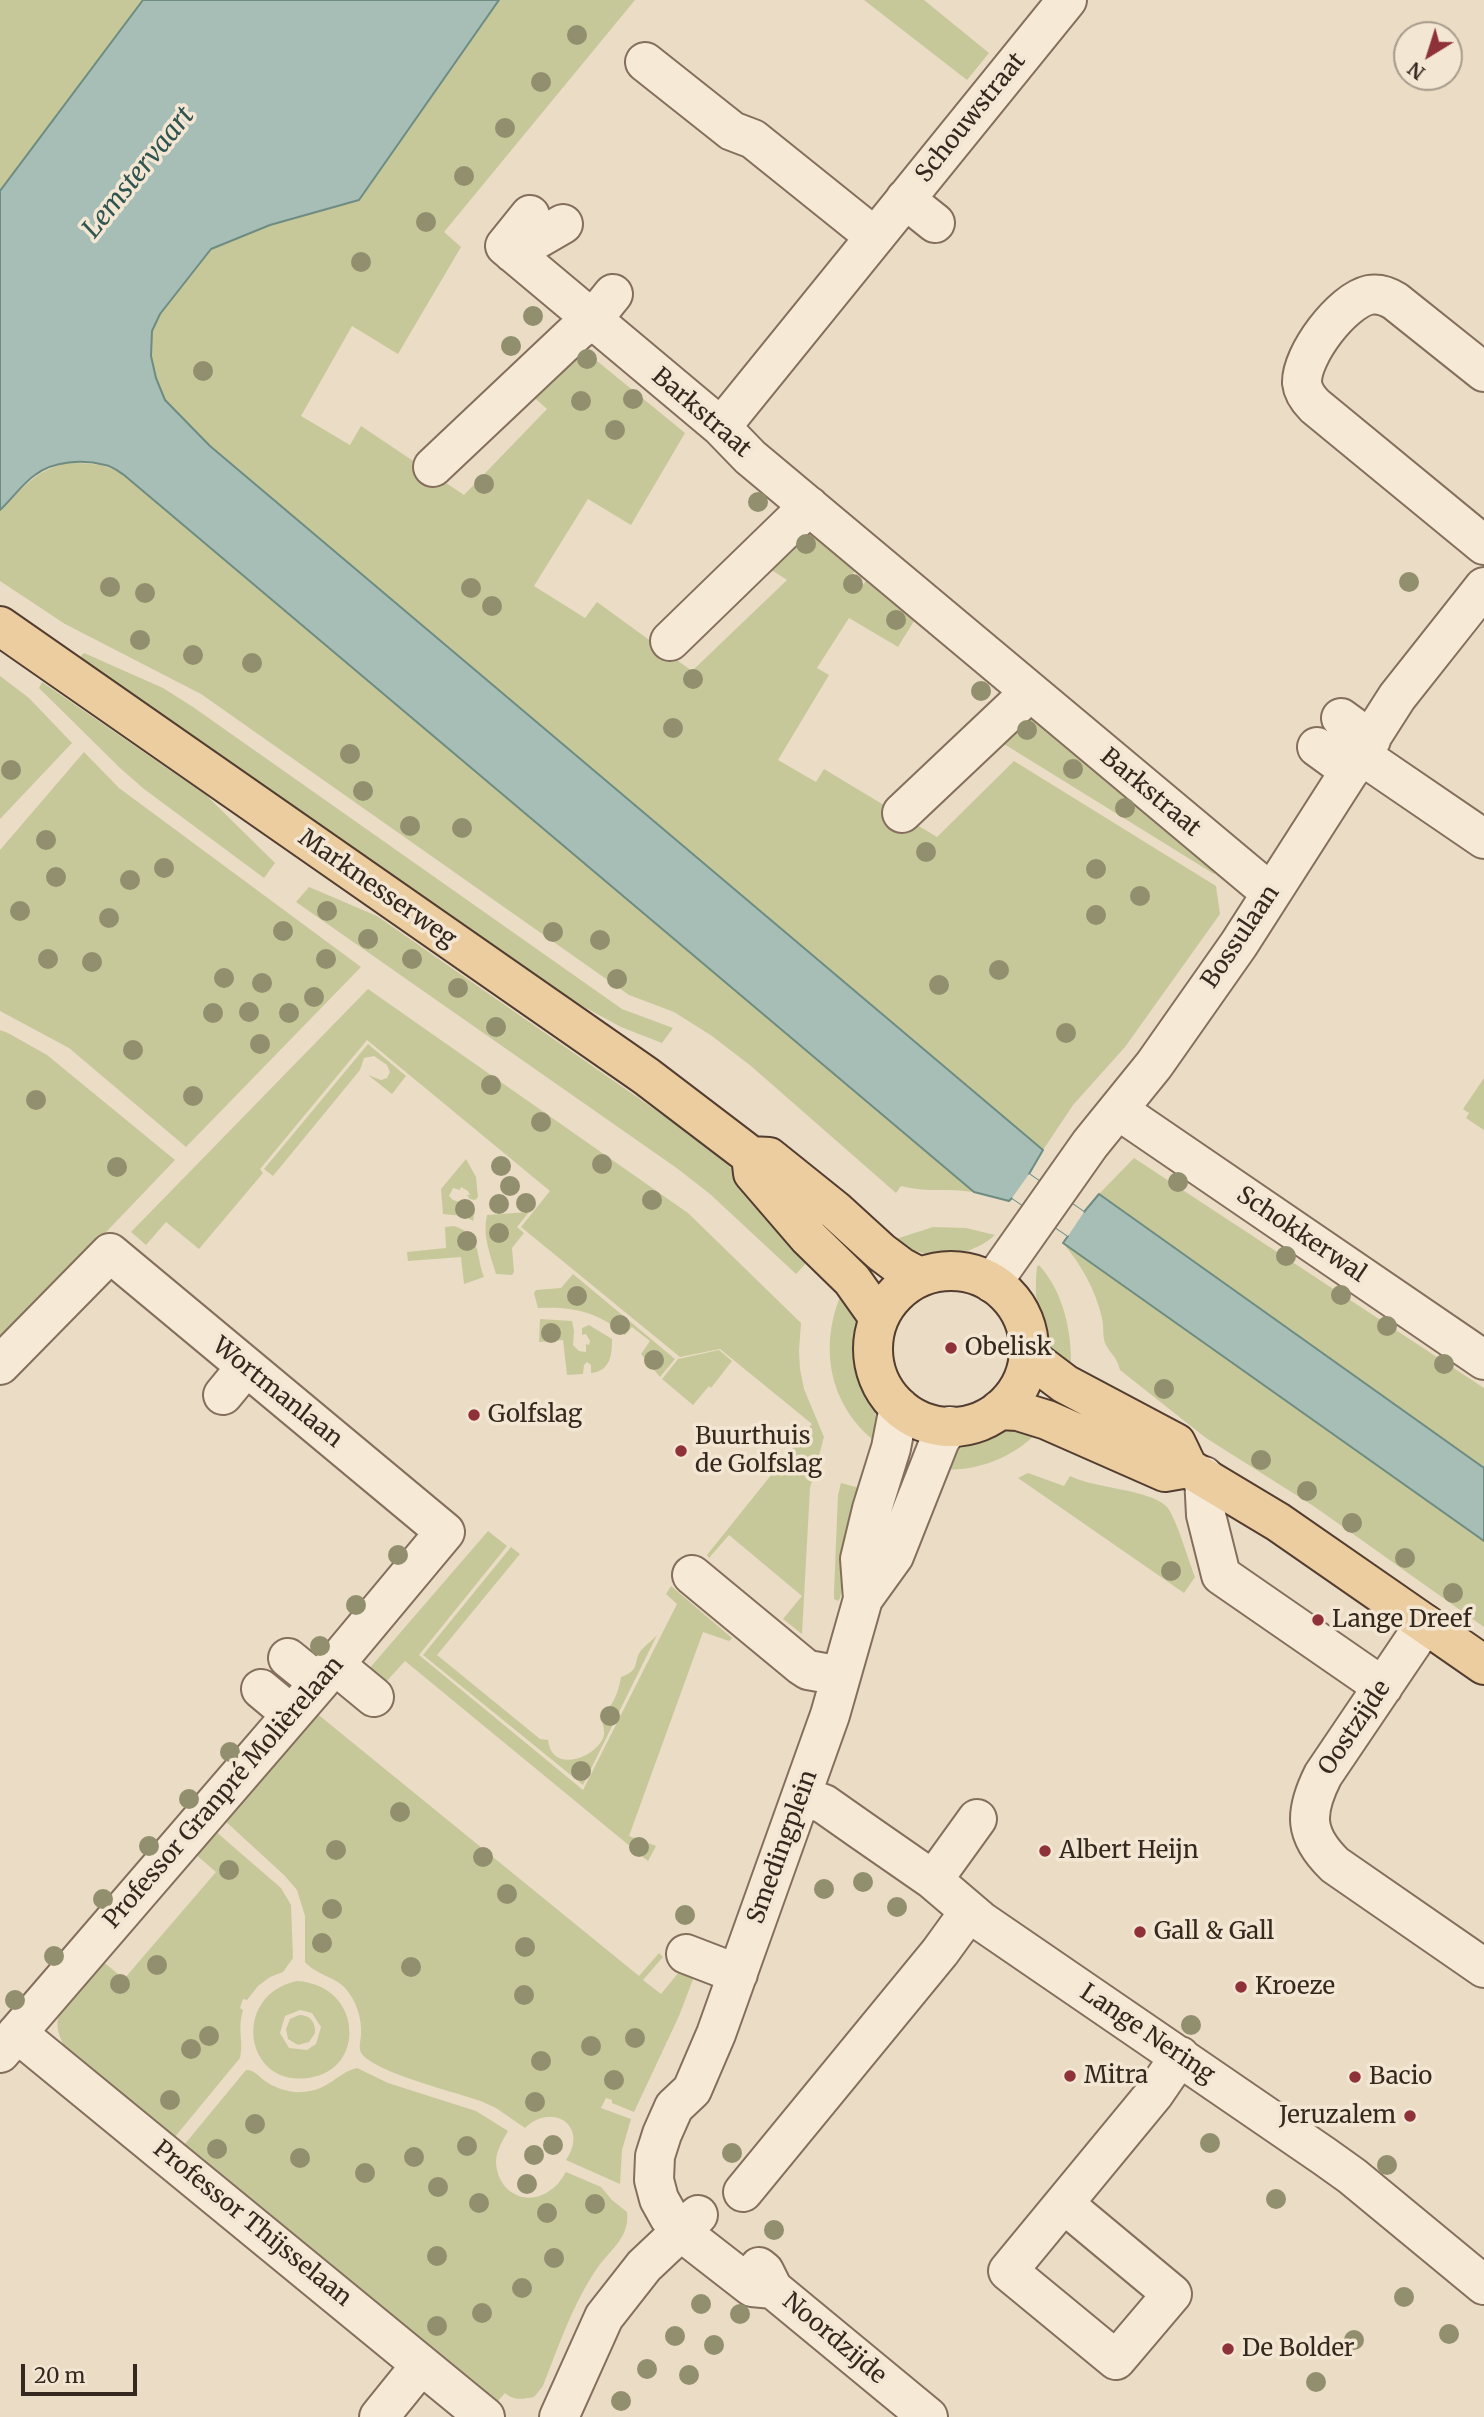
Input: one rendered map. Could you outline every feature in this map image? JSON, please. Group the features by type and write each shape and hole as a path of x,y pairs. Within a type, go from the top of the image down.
{"main road":[{"name":"Marknesserweg","path":"0,626 646,1076 751,1156 769,1157 835,1210 881,1252 920,1277"},
{"name":"Marknesserweg","path":"751,1156 753,1173 809,1238 852,1280 879,1318"},
{"path":"934,1272 965,1272 992,1283 1006,1294 1016,1307 1028,1339 1026,1371 1019,1386 999,1410 976,1423 950,1426 923,1421 899,1407 884,1388 874,1366 873,1342 879,1318 896,1293 920,1277 934,1272"},
{"path":"1028,1356 1065,1384 1176,1443 1196,1472 1278,1522 1484,1665"},
{"path":"999,1410 1018,1411 1047,1420 1165,1472 1196,1472"}],"street":[{"name":"Schouwstraat","path":"721,427 1067,0"},
{"path":"646,62 732,131 753,139 875,237"},
{"path":"905,199 935,223"},
{"name":"Barkstraat","path":"547,220 505,246 603,307 750,457 1005,662 1030,692 1271,893"},
{"path":"1484,372 1395,300 1370,295 1348,307 1316,344 1307,360 1302,385 1306,396 1315,406 1484,545"},
{"path":"433,467 603,307"},
{"path":"670,640 809,506"},
{"name":"Bossulaan","path":"992,1283 1090,1144 1161,1054 1239,944 1356,746 1484,587"},
{"path":"902,813 1030,692"},
{"path":"1317,747 1356,746 1484,839"},
{"name":"Schokkerwal","path":"1118,1110 1484,1360"},
{"name":"Wortmanlaan","path":"0,1365 110,1253 234,1381 446,1532"},
{"name":"Smedingplein","path":"863,1599 859,1559 891,1448 899,1407"},
{"name":"Smedingplein","path":"690,2223 668,2217 662,2206 653,2167 662,2134 674,2107 692,2090 738,1974 830,1715 863,1599 894,1556 940,1440 950,1426"},
{"path":"1196,1472 1221,1575 1383,1686"},
{"name":"Professor Granpré Molièrelaan","path":"8,2043 446,1532"},
{"path":"692,1575 753,1640 808,1670 841,1676"},
{"name":"Oostzijde","path":"1425,1624 1322,1775 1308,1817 1314,1839 1326,1857 1484,1968"},
{"path":"288,1658 327,1673 374,1697"},
{"path":"261,1689 291,1714"},
{"name":"Lange Nering","path":"802,1796 824,1804 933,1880 969,1912 1345,2171 1484,2285"},
{"path":"933,1880 977,1819"},
{"path":"743,2192 940,1952 969,1912"},
{"path":"686,1954 738,1974"},
{"name":"Professor Thijsselaan","path":"8,2043 485,2417"},
{"path":"1063,2204 1154,2094 1180,2056"},
{"path":"559,2417 604,2317 644,2266 690,2223"},
{"name":"Noordzijde","path":"690,2223 752,2287 773,2289 928,2417"},
{"path":"379,2417 421,2365"}],"green space":[{"path":"0,0 143,0 0,191"},
{"path":"499,0 635,0 444,232 461,247 398,354 352,326 301,416 350,445 361,426 464,495 547,409 529,393 580,347 685,433 631,525 588,499 534,586 585,618 597,602 692,671 787,580 762,564 805,523 858,567 851,576 862,586 866,581 914,621 898,647 849,618 817,668 829,675 778,760 816,782 824,769 937,837 1014,761 1216,886 1220,914 1125,1047 1073,1105 1043,1150 210,446 165,400 151,356 152,331 160,314 211,249 270,225 359,200"},
{"path":"864,0 924,0 989,53 967,80"},
{"path":"68,463 94,464 112,469 149,494 974,1192 901,1186 896,1193 751,1066 712,1036 674,1012 629,995 201,694 65,624 0,581 0,510 38,475"},
{"path":"84,653 163,688 193,707 622,1009 673,1028 662,1043 621,1027 562,995 80,657"},
{"path":"0,676 29,698 72,743 0,819"},
{"path":"42,682 206,795 275,863 264,878 144,789 120,768 39,688"},
{"path":"1027,708 1218,869 1214,874 996,739"},
{"path":"84,752 119,788 361,967 186,1147 69,1048 0,1011 0,850"},
{"path":"309,887 377,916 703,1143 722,1158 811,1258 796,1274 710,1194 678,1169 296,902"},
{"path":"368,989 688,1213 801,1323 799,1351 804,1389 824,1437 810,1488 802,1634 783,1619 802,1596 729,1535 709,1558 707,1555 812,1424 720,1349 680,1357 521,1227 550,1191 367,1040 260,1169 263,1173 199,1249 166,1222 146,1245 131,1232"},
{"path":"0,1030 47,1055 175,1160 0,1343"},
{"path":"368,1044 406,1076 392,1094 368,1075 381,1080 387,1078 390,1072 387,1065 374,1056 364,1058 360,1070 273,1176 264,1169"},
{"path":"1484,1078 1484,1130 1466,1118 1469,1113 1463,1109"},
{"path":"1134,1158 1484,1388 1484,1468 1099,1194"},
{"path":"466,1159 476,1177 478,1197 475,1200 470,1199 468,1191 461,1187 460,1190 453,1188 449,1196 475,1210 473,1221 464,1216 443,1214 441,1189"},
{"path":"529,1212 517,1227 524,1233 512,1248 514,1272 512,1275 496,1274 486,1237 487,1215"},
{"path":"454,1226 469,1234 473,1240 484,1277 464,1284 461,1257 408,1261 407,1252 446,1248 445,1227"},
{"path":"933,1227 966,1228 995,1235 972,1249 945,1255 917,1252 893,1240"},
{"path":"1063,1243 1484,1541 1484,1627 1315,1507 1206,1438 1120,1370 1105,1342 1102,1318 1092,1288"},
{"path":"1039,1265 1055,1288 1065,1314 1071,1369 1051,1348 1040,1323 1036,1295"},
{"path":"573,1274 675,1359 660,1377 641,1354 650,1341 632,1327 625,1335 605,1321 584,1312 538,1308 534,1293 536,1290 561,1288"},
{"path":"843,1290 857,1321 859,1364 877,1420 877,1443 860,1428 848,1411 832,1373 831,1332"},
{"path":"540,1319 572,1321 573,1345 579,1351 586,1352 586,1344 589,1345 586,1334 582,1335 582,1328 589,1325 612,1339 609,1362 602,1369 591,1373 591,1365 587,1362 583,1374 567,1375 563,1340 539,1342"},
{"path":"719,1350 732,1361 711,1388 709,1386 693,1405 662,1379 678,1359"},
{"path":"1014,1428 1037,1433 1017,1449 994,1461 969,1468 943,1469 965,1444 973,1439"},
{"path":"1028,1473 1064,1486 1070,1476 1148,1496 1167,1507 1195,1577 1184,1593 1018,1478"},
{"path":"841,1483 863,1489 838,1601 834,1599 834,1591 838,1495"},
{"path":"488,1531 507,1546 419,1655 583,1790 677,1604 666,1594 671,1586 732,1638 729,1641 703,1632 629,1836 656,1846 648,1861 405,1661 385,1683 368,1670"},
{"path":"511,1547 520,1554 437,1655 540,1739 548,1740 556,1756 571,1760 579,1758 595,1749 601,1742 604,1736 603,1715 615,1697 621,1677 634,1669 640,1652 657,1635 583,1785 423,1655"},
{"path":"315,1712 639,1976 659,1953 663,1957 643,1980 661,1994 679,1972 695,1974 679,2016 634,2112 606,2098 601,2108 631,2119 622,2150 620,2184 566,2160 572,2148 573,2137 564,2121 556,2117 546,2117 535,2120 525,2128 483,2102 378,2066 360,2050 360,2022 352,1998 341,1984 314,1970 305,1962 305,1916 297,1890 223,1819"},
{"path":"214,1830 281,1888 291,1905 293,1958 283,1972 270,1977 258,1986 247,2000 243,1999 240,2008 243,2010 240,2058 174,2138 63,2044 58,2021 60,2012 101,1960 124,1979 216,1872 194,1853"},
{"path":"297,1981 319,1986 335,1997 345,2012 349,2028 348,2045 340,2060 327,2072 308,2078 286,2077 270,2069 259,2055 254,2038 255,2020 262,2003 276,1990","holes":["300,2010 312,2013 321,2027 316,2044 307,2050 289,2048 280,2033 285,2016"]},
{"path":"299,2015 312,2020 315,2033 309,2042 298,2045 288,2039 286,2029 290,2019"},
{"path":"357,2068 388,2083 476,2111 508,2131 498,2150 496,2162 502,2182 515,2194 524,2197 542,2195 552,2189 566,2172 601,2187 627,2212 623,2236 598,2267 581,2295 543,2386 534,2397 522,2399 505,2393 497,2402 184,2145 246,2070 254,2072 278,2088 297,2092 319,2088"}],"water":[{"name":"Lemstervaart","path":"143,0 499,0 359,200 270,225 211,249 160,314 152,331 151,356 165,400 210,446 1043,1150 1029,1174 1084,1212 1099,1194 1484,1468 1484,1541 1063,1243 1068,1236 1012,1198 1009,1201 974,1192 124,475 110,466 96,463 59,464 42,470 31,478 0,510 0,191"}],"pier":[{"path":"1029,1174 1084,1212 1068,1236 1012,1198"}],"place":[{"name":"Obelisk","path":"951,1348"},
{"name":"Golfslag","path":"474,1415"},
{"name":"Buurthuis de Golfslag","path":"681,1451"},
{"name":"Lange Dreef","path":"1318,1620"},
{"name":"Albert Heijn","path":"1045,1851"},
{"name":"Gall & Gall","path":"1140,1932"},
{"name":"Kroeze","path":"1241,1987"},
{"name":"Mitra","path":"1070,2076"},
{"name":"Bacio","path":"1355,2077"},
{"name":"Jeruzalem","path":"1410,2116"},
{"name":"De Bolder","path":"1228,2349"}]}
